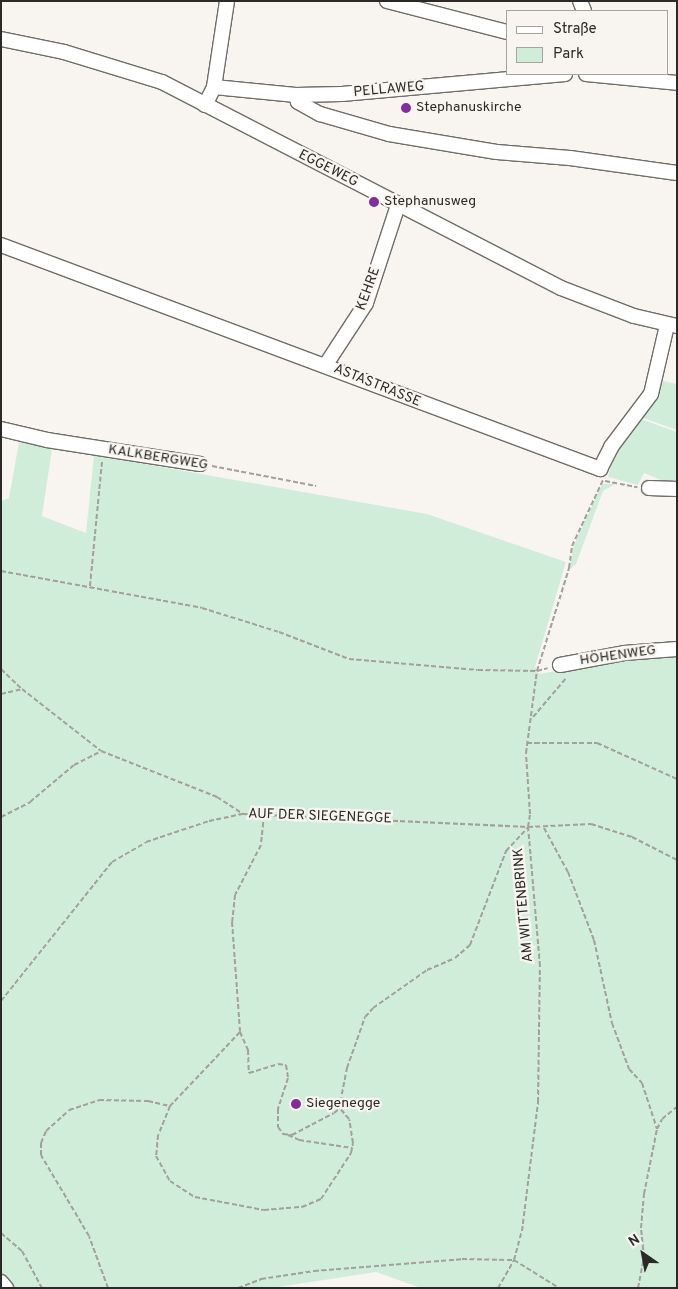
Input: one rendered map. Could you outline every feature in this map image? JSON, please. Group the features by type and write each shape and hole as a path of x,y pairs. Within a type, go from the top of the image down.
{"street":[{"path":"205,105 214,87 227,1"},
{"path":"387,1 506,32"},
{"name":"EGGEWEG","path":"1,39 130,71 162,82 561,288 605,306 672,326"},
{"name":"PELLAWEG","path":"214,87 296,95 342,94 554,75"},
{"path":"597,75 677,82"},
{"path":"296,95 298,102 320,114 389,134 497,152 570,158 677,173"},
{"name":"KEHRE","path":"326,366 366,303 398,205"},
{"name":"ASTASTRASSE","path":"1,245 600,469 611,447 651,394 672,326"},
{"name":"KALKBERGWEG","path":"1,429 103,449 200,464"},
{"path":"649,488 677,489"},
{"name":"HÖHENWEG","path":"560,665 624,653 677,649"},
{"path":"1,1282 6,1288"}],"path":[{"path":"90,586 103,449"},
{"name":"KALKBERGWEG","path":"200,464 316,486"},
{"name":"AM WITTENBRINK","path":"498,1288 514,1260 522,1231 533,1149 540,1052 540,966 528,828 530,805 525,765 537,671 582,523 602,481 649,488"},
{"path":"1,571 202,608 279,632 349,659 412,666 537,671"},
{"path":"532,719 556,687 584,660"},
{"path":"1,669 22,689 101,751 216,797 243,814"},
{"path":"1,694 22,689"},
{"path":"527,743 597,743 677,779"},
{"path":"1,817 30,802 74,765 101,751"},
{"name":"AUF DER SIEGENEGGE","path":"1,1001 112,862 172,831 243,814 319,815 528,828 591,824 632,837 677,860"},
{"path":"264,815 261,845 235,894 232,922 240,1032 248,1050 249,1073 257,1073 278,1064 286,1065 288,1078 278,1108 278,1127 283,1134 298,1140 352,1148"},
{"path":"288,1135 292,1135 339,1107 347,1068 365,1017 373,1008 428,970 455,958 470,945 506,851 528,828"},
{"path":"544,828 568,872 594,940 612,1023 629,1069 642,1083 657,1129"},
{"path":"240,1032 170,1106 158,1136 156,1156 170,1181 187,1192 203,1199 236,1207 264,1210 302,1207 321,1199 332,1186 352,1148 349,1119 339,1107"},
{"path":"108,1288 89,1236 41,1155 41,1143 46,1131 70,1110 99,1100 148,1101 170,1106"},
{"path":"638,1288 644,1257 641,1228 644,1194 657,1129 662,1119 677,1107"},
{"path":"1,1233 22,1251 42,1288"},
{"path":"238,1288 261,1279 314,1271 462,1258 514,1260 559,1288"}],"green space":[{"path":"663,381 677,384 677,430 640,417"},
{"path":"638,418 677,432 677,482 666,482 644,473 638,485 608,477 614,454"},
{"path":"19,442 52,449 42,516 86,533 94,455 427,514 566,562 535,667 539,674 623,659 677,656 677,1288 421,1288 376,1272 272,1288 13,1288 1,1273 1,501 9,498"},
{"path":"602,484 615,484 603,491 576,564 570,569 573,547"}],"place":[{"name":"Stephanuskirche","path":"406,108"},
{"name":"Stephanusweg","path":"374,202"},
{"name":"Siegenegge","path":"296,1104"}]}
